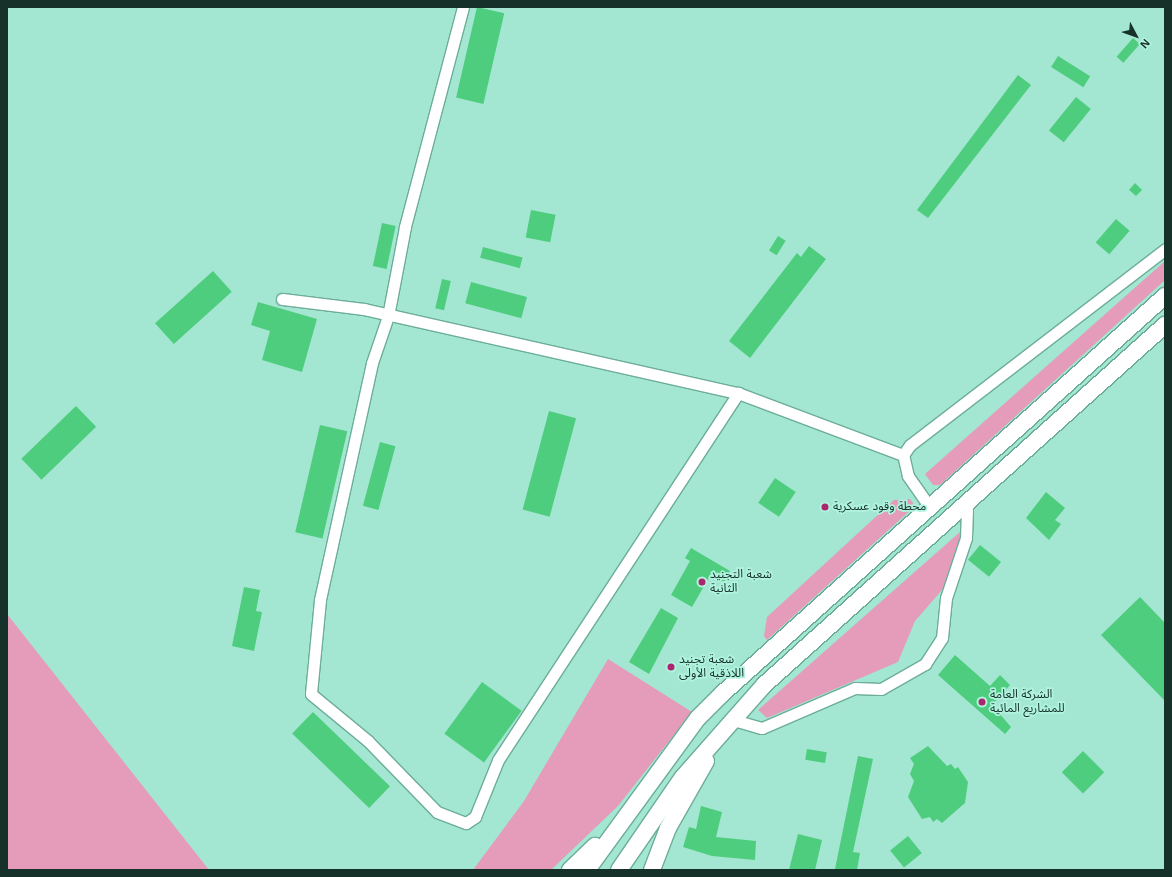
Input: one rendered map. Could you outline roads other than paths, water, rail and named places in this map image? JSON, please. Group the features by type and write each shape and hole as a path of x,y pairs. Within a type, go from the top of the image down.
{"highway":[{"path":"587,870 643,790 698,718 723,693 929,506 1165,296"},
{"path":"619,870 683,777 730,719 764,685 967,505 1165,325"},
{"path":"652,870 668,828 730,719"},
{"path":"570,870 643,790"}],"street":[{"path":"464,7 405,227 388,316 372,362 320,600 311,694 368,741 437,812 466,823 480,809 489,775 498,760 738,393"},
{"path":"903,455 922,435 1165,249"},
{"path":"282,300 356,308 738,393 903,455"},
{"path":"903,455 908,476 929,506"},
{"path":"730,719 762,728 855,688 881,689 925,664 942,638 946,598 966,538 967,505"}],"place":[{"name":"محطة وقود عسكرية","path":"825,507"},
{"name":"شعبة التجنيد الثانية","path":"702,582"},
{"name":"شعبة تجنيد اللاذقية الأولى","path":"671,667"},
{"name":"الشركة العامة للمشاريع المائية","path":"982,702"}]}
